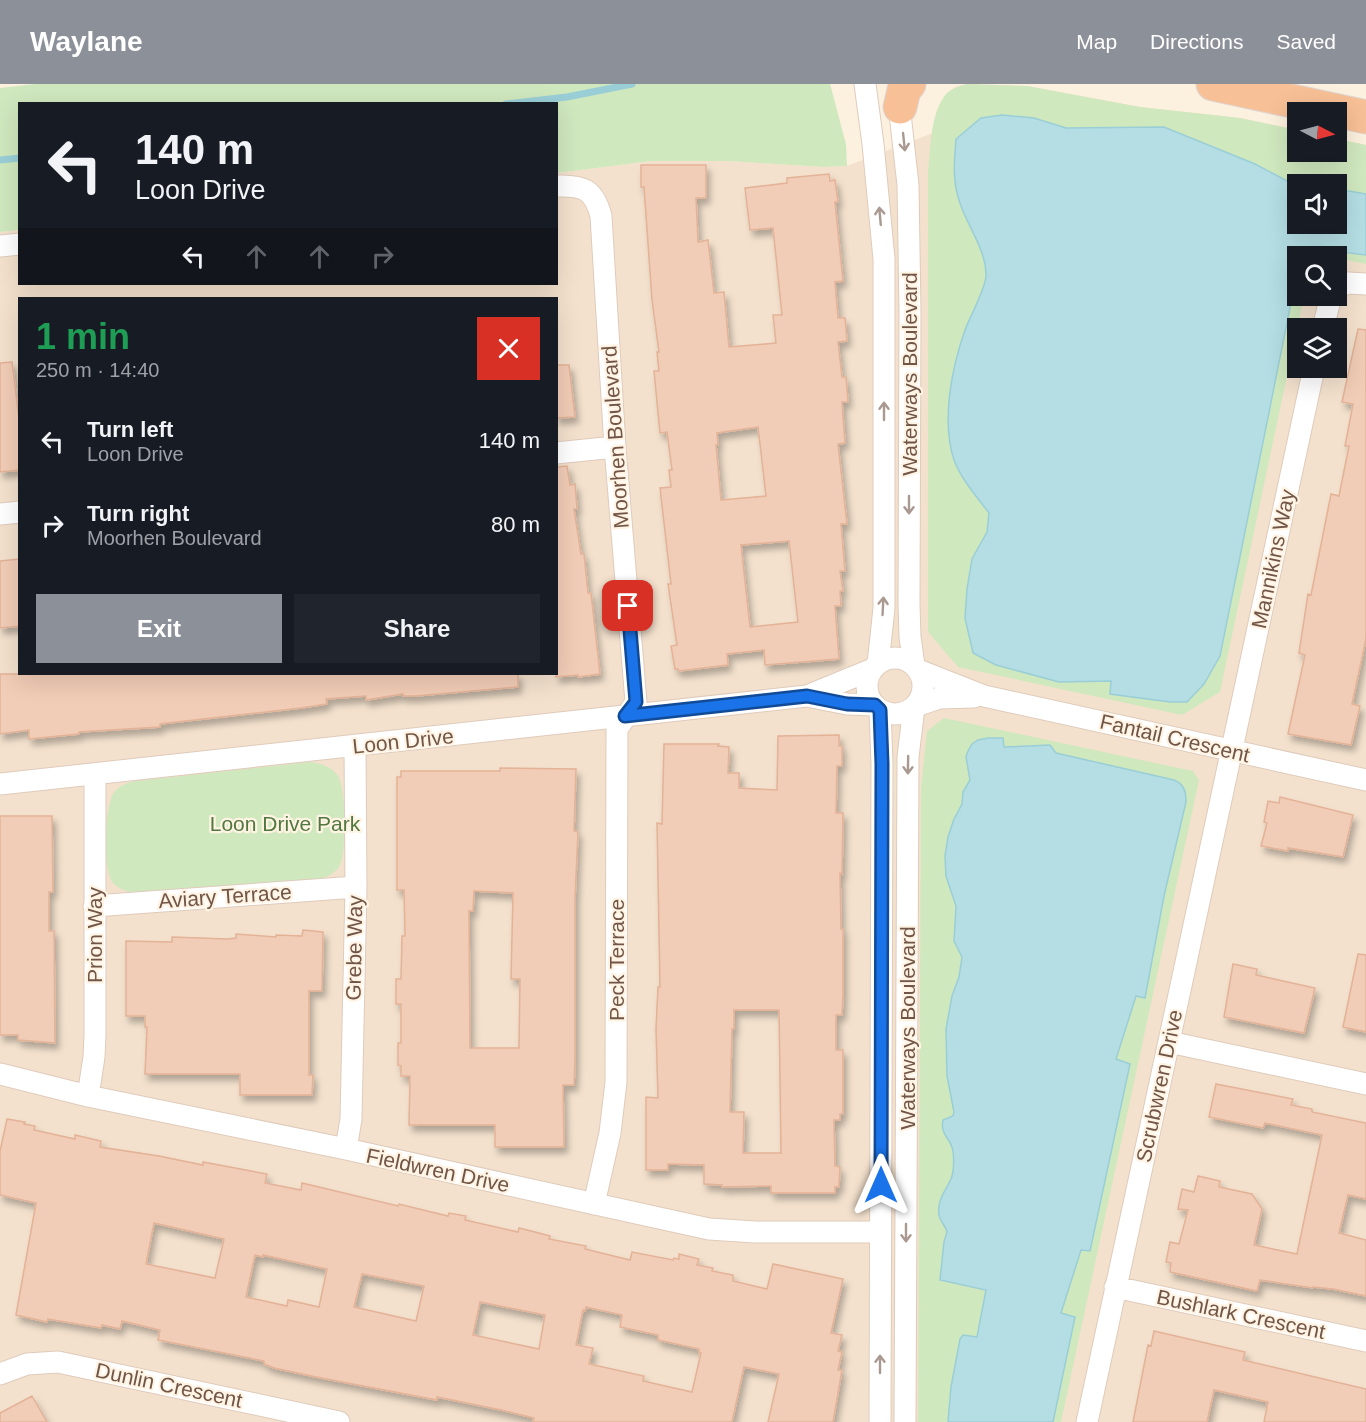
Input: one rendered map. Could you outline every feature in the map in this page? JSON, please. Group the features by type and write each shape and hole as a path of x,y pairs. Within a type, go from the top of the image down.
{"highway":[{"path":"1213,84 1366,117"}],"street":[{"name":"Waterways Boulevard","path":"865,84 884,259 884,608 875,667"},
{"name":"Waterways Boulevard","path":"901,92 908,185 910,311 909,604 910,637 916,667"},
{"name":"Moorhen Boulevard","path":"558,186 579,186 587,191 595,199 601,216 615,447 636,702 625,716"},
{"path":"0,246 18,244"},
{"path":"1347,283 1366,284"},
{"name":"Mannikins Way","path":"1231,751 1312,378"},
{"path":"558,453 615,447"},
{"path":"0,514 18,512"},
{"path":"896,658 908,661 916,667 924,688 920,701 915,707 897,714 877,708 867,688 875,667 896,658"},
{"name":"Loon Drive","path":"0,784 807,696 875,667"},
{"name":"Fantail Crescent","path":"916,667 984,696 1366,780"},
{"name":"Loon Drive","path":"807,696 877,708"},
{"name":"Fantail Crescent","path":"915,707 939,698 984,696"},
{"name":"Waterways Boulevard","path":"905,1422 908,757 915,707"},
{"name":"Waterways Boulevard","path":"877,708 882,764 880,1422"},
{"name":"Peck Terrace","path":"594,1204 615,1101 617,729 625,716"},
{"name":"Grebe Way","path":"346,1149 351,1119 356,887 355,746"},
{"name":"Scrubwren Drive","path":"1087,1422 1231,751"},
{"name":"Prion Way","path":"88,1096 94,1046 95,774"},
{"name":"Aviary Terrace","path":"94,906 356,887"},
{"path":"1169,1042 1366,1084"},
{"name":"Fieldwren Drive","path":"0,1074 88,1096 726,1231 880,1232"},
{"name":"Bushlark Crescent","path":"1115,1287 1366,1341"},
{"name":"Dunlin Crescent","path":"0,1374 11,1368 27,1364 58,1362 339,1422"}],"shaded area":[{"path":"967,84 1027,86 1140,107 1240,118 1287,128 1287,162 1347,162 1347,141 1366,145 1366,1422 0,1422 0,232 18,230 18,285 558,285 558,173 651,161 727,161 824,167 847,166 933,133 937,111 947,94 955,87"}],"green space":[{"path":"35,84 830,84 846,144 847,166 824,167 727,161 651,161 558,173 558,102 18,102 18,230 0,232 0,88"},
{"path":"967,84 1027,86 1140,107 1240,118 1287,128 1287,162 1347,162 1347,141 1366,145 1366,264 1347,260 1347,246 1287,246 1287,306 1302,306 1299,318 1287,318 1287,376 1220,692 1182,715 958,667 928,632 928,171 932,131 937,111 946,94"},
{"path":"944,718 1193,771 1199,780 1061,1422 918,1422 921,787 927,731"},
{"name":"Loon Drive Park","path":"309,762 332,770 341,783 344,821 343,849 342,860 335,872 319,879 144,893 123,890 113,883 107,865 106,837 108,809 111,798 119,787 136,781"}],"water":[{"path":"1002,115 1034,118 1066,128 1164,127 1255,164 1287,181 1287,234 1347,234 1347,191 1366,194 1366,255 1347,253 1347,246 1287,246 1287,306 1290,306 1220,656 1204,684 1187,702 1110,694 1111,681 1059,682 996,665 973,653 965,618 967,589 972,559 987,532 989,513 965,481 954,460 948,428 948,411 952,377 960,345 986,280 983,257 958,197 954,173 956,139 981,118"},
{"path":"1003,738 1004,747 1050,745 1056,753 1174,780 1182,786 1186,798 1164,896 1145,998 1136,996 1116,1059 1130,1064 1090,1251 1081,1250 1061,1313 1075,1317 1053,1422 948,1422 951,1387 960,1339 963,1335 977,1337 986,1290 940,1280 947,1232 940,1217 939,1205 952,1176 954,1162 952,1147 942,1125 943,1120 953,1116 954,1112 947,1076 946,1029 962,957 954,941 956,906 946,876 945,856 948,837 962,804 963,792 970,780 966,757 968,751 978,740"}],"building":[{"path":"641,165 706,165 706,198 696,198 698,242 708,240 714,293 724,292 729,347 776,343 773,315 782,315 773,228 750,230 745,188 787,183 787,178 829,174 830,181 835,180 843,281 835,282 838,318 845,318 847,341 838,342 842,377 846,377 848,402 842,402 845,443 838,444 847,524 841,524 845,571 840,571 843,591 840,591 841,606 835,606 839,659 765,665 764,650 727,654 728,665 679,671 675,669 671,646 677,645 668,584 671,584 660,488 671,487 669,470 672,470 667,432 660,433 654,371 659,371 657,352 659,352 652,300 644,187 641,187","holes":["758,427 766,496 721,500 717,433","789,541 798,622 750,627 741,545"]},
{"path":"1358,329 1366,330 1366,639 1352,704 1360,706 1351,745 1288,734 1305,655 1299,653 1308,594 1311,595 1331,494 1339,496 1349,446 1345,446 1353,404 1342,402"},
{"path":"12,362 18,411 18,470 0,472 0,363"},
{"path":"558,365 569,365 575,417 558,418"},
{"path":"567,466 570,485 575,484 577,509 574,509 581,554 584,554 588,593 591,593 600,674 556,677 558,675 558,467"},
{"path":"18,559 18,626 0,628 0,561"},
{"path":"0,674 518,675 518,687 416,696 403,696 403,694 366,700 366,696 326,699 327,704 160,724 160,727 79,732 79,734 29,739 29,730 0,734"},
{"path":"839,735 839,746 842,746 842,766 837,766 836,813 843,813 842,874 840,873 843,994 842,1015 836,1015 836,1050 843,1050 843,1114 840,1114 840,1120 834,1120 835,1166 840,1167 839,1187 835,1187 835,1193 771,1193 771,1186 722,1187 722,1185 704,1184 704,1165 668,1164 668,1170 646,1170 646,1097 658,1098 656,1029 658,987 660,987 657,823 662,824 664,744 719,744 718,746 729,747 728,773 739,773 739,788 777,790 778,736","holes":["734,1010 779,1010 781,1153 743,1153 744,1112 730,1112"]},
{"path":"500,768 576,769 574,831 578,832 575,899 575,1061 574,1085 563,1085 564,1147 495,1147 495,1125 409,1125 410,1076 401,1076 401,1066 398,1065 398,1043 401,1043 401,1004 396,1004 396,979 401,979 402,936 405,936 404,890 397,890 397,777 401,777 401,771 500,771","holes":["474,891 513,893 511,979 520,979 519,1048 470,1048 469,911 473,911"]},
{"path":"1280,797 1353,815 1343,857 1261,846 1267,823 1264,822 1268,801 1279,803"},
{"path":"0,816 52,816 53,892 49,892 49,931 54,931 55,1043 18,1040 18,1035 0,1035"},
{"path":"303,930 323,932 322,991 309,991 309,1075 313,1075 312,1095 240,1095 240,1074 145,1074 147,1027 145,1027 145,1016 126,1016 126,941 172,942 172,937 228,939 236,938 236,934 302,936"},
{"path":"1358,954 1366,955 1366,1032 1343,1027"},
{"path":"1233,964 1257,969 1256,975 1315,988 1304,1033 1224,1017"},
{"path":"1216,1084 1293,1099 1291,1105 1312,1109 1312,1112 1366,1123 1366,1199 1348,1195 1339,1233 1366,1240 1366,1296 1333,1289 1260,1280 1257,1291 1170,1272 1171,1263 1166,1262 1170,1242 1179,1244 1188,1210 1178,1209 1182,1189 1194,1192 1198,1176 1220,1181 1219,1187 1252,1194 1262,1209 1254,1245 1297,1254 1322,1135 1265,1123 1263,1128 1209,1117"},
{"path":"7,1119 35,1126 34,1130 75,1139 75,1135 101,1141 100,1147 267,1174 265,1183 301,1190 302,1183 398,1206 399,1204 448,1216 449,1213 466,1216 465,1220 518,1232 519,1228 550,1236 549,1239 586,1246 585,1249 630,1260 632,1252 673,1260 674,1258 679,1259 679,1254 699,1259 697,1265 713,1268 712,1271 733,1275 733,1281 767,1289 773,1264 843,1279 831,1333 842,1335 838,1351 842,1352 838,1370 842,1370 833,1422 768,1422 779,1374 744,1367 732,1422 533,1422 534,1418 501,1410 316,1377 274,1368 264,1364 264,1361 158,1340 160,1330 122,1321 120,1329 102,1325 101,1328 48,1319 47,1322 16,1315 36,1203 0,1195 0,1151","holes":["154,1223 224,1239 215,1278 146,1264","255,1255 327,1269 319,1307 288,1300 287,1306 246,1297","362,1274 424,1286 416,1321 354,1307","480,1302 545,1315 539,1349 473,1335","586,1307 622,1315 620,1327 658,1335 658,1340 699,1349 701,1353 692,1392 643,1381 644,1376 589,1364 593,1348 576,1345 583,1310 585,1311"]},
{"path":"1154,1331 1245,1352 1243,1360 1366,1389 1366,1422 1264,1422 1268,1402 1214,1390 1207,1422 1133,1422 1148,1345 1151,1346"},
{"path":"32,1396 47,1422 0,1422 0,1413"}],"waterway":[{"path":"523,102 567,97 632,84"},
{"path":"0,160 18,158"}],"route":[{"path":"628,606 636,702 625,716 807,696 847,704 875,705 880,710 882,764 881,1185"}]}
